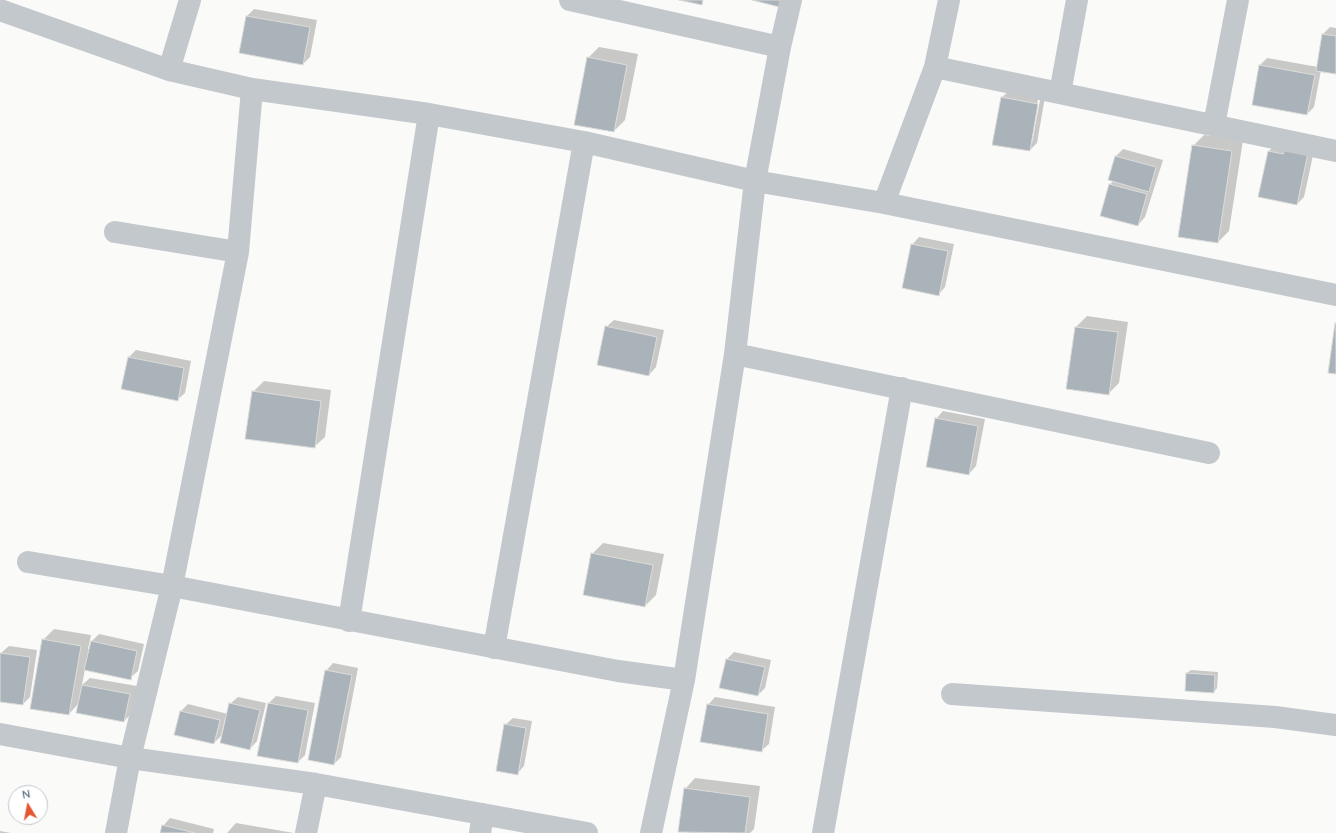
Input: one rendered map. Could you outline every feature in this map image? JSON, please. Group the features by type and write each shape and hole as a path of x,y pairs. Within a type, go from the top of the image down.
{"street":[{"path":"169,70 190,0"},
{"path":"570,0 641,8 780,47"},
{"path":"651,833 684,680 734,354 755,181 780,47 791,0"},
{"path":"884,203 935,67 949,0"},
{"path":"1060,93 1077,0"},
{"path":"1214,125 1238,0"},
{"path":"0,10 169,70 252,89 429,114 584,142 755,181 884,203 1336,295"},
{"path":"935,67 1336,151"},
{"path":"116,833 130,758 172,586 238,252 252,89"},
{"path":"349,621 429,114"},
{"path":"494,648 584,142"},
{"path":"115,232 238,252"},
{"path":"734,354 1209,453"},
{"path":"822,833 902,388"},
{"path":"28,562 172,586 349,621 618,671 684,680"},
{"path":"952,694 1275,717 1336,725"},
{"path":"0,734 130,758 316,784 482,824 587,833"},
{"path":"306,833 316,784"}],"building":[{"path":"679,0 703,0 702,5"},
{"path":"752,0 780,0 779,7"},
{"path":"246,16 310,27 303,65 239,53"},
{"path":"1322,34 1336,36 1336,74 1316,71"},
{"path":"587,57 627,65 614,132 574,125"},
{"path":"1259,65 1315,75 1307,115 1252,105"},
{"path":"1001,97 1038,104 1030,151 992,145"},
{"path":"1192,145 1232,151 1218,243 1178,237"},
{"path":"1286,148 1308,153 1297,205 1258,197 1268,151 1283,154"},
{"path":"1115,156 1156,167 1149,192 1108,180"},
{"path":"1109,184 1147,194 1138,226 1100,216"},
{"path":"911,244 948,251 939,296 902,288"},
{"path":"1335,323 1336,324 1336,374 1328,373"},
{"path":"605,326 657,337 649,376 597,365"},
{"path":"1075,327 1118,332 1109,395 1066,389"},
{"path":"128,357 184,368 178,401 121,389"},
{"path":"252,391 321,401 315,448 245,439"},
{"path":"935,418 978,426 969,475 926,467"},
{"path":"591,553 653,565 645,607 583,595"},
{"path":"42,639 81,646 69,715 30,709"},
{"path":"91,641 137,651 131,680 84,670"},
{"path":"0,653 30,657 23,705 0,702"},
{"path":"726,659 765,667 758,696 719,688"},
{"path":"325,670 352,675 334,765 308,760"},
{"path":"1186,673 1215,675 1214,693 1185,691"},
{"path":"82,685 130,694 124,722 76,713"},
{"path":"229,703 260,710 250,750 220,743"},
{"path":"268,703 308,710 298,763 257,756"},
{"path":"707,704 768,714 762,752 700,742"},
{"path":"180,711 220,720 214,744 174,735"},
{"path":"504,724 526,728 518,775 496,771"},
{"path":"684,788 750,797 745,833 678,832"},
{"path":"162,825 195,833 160,833"}]}
